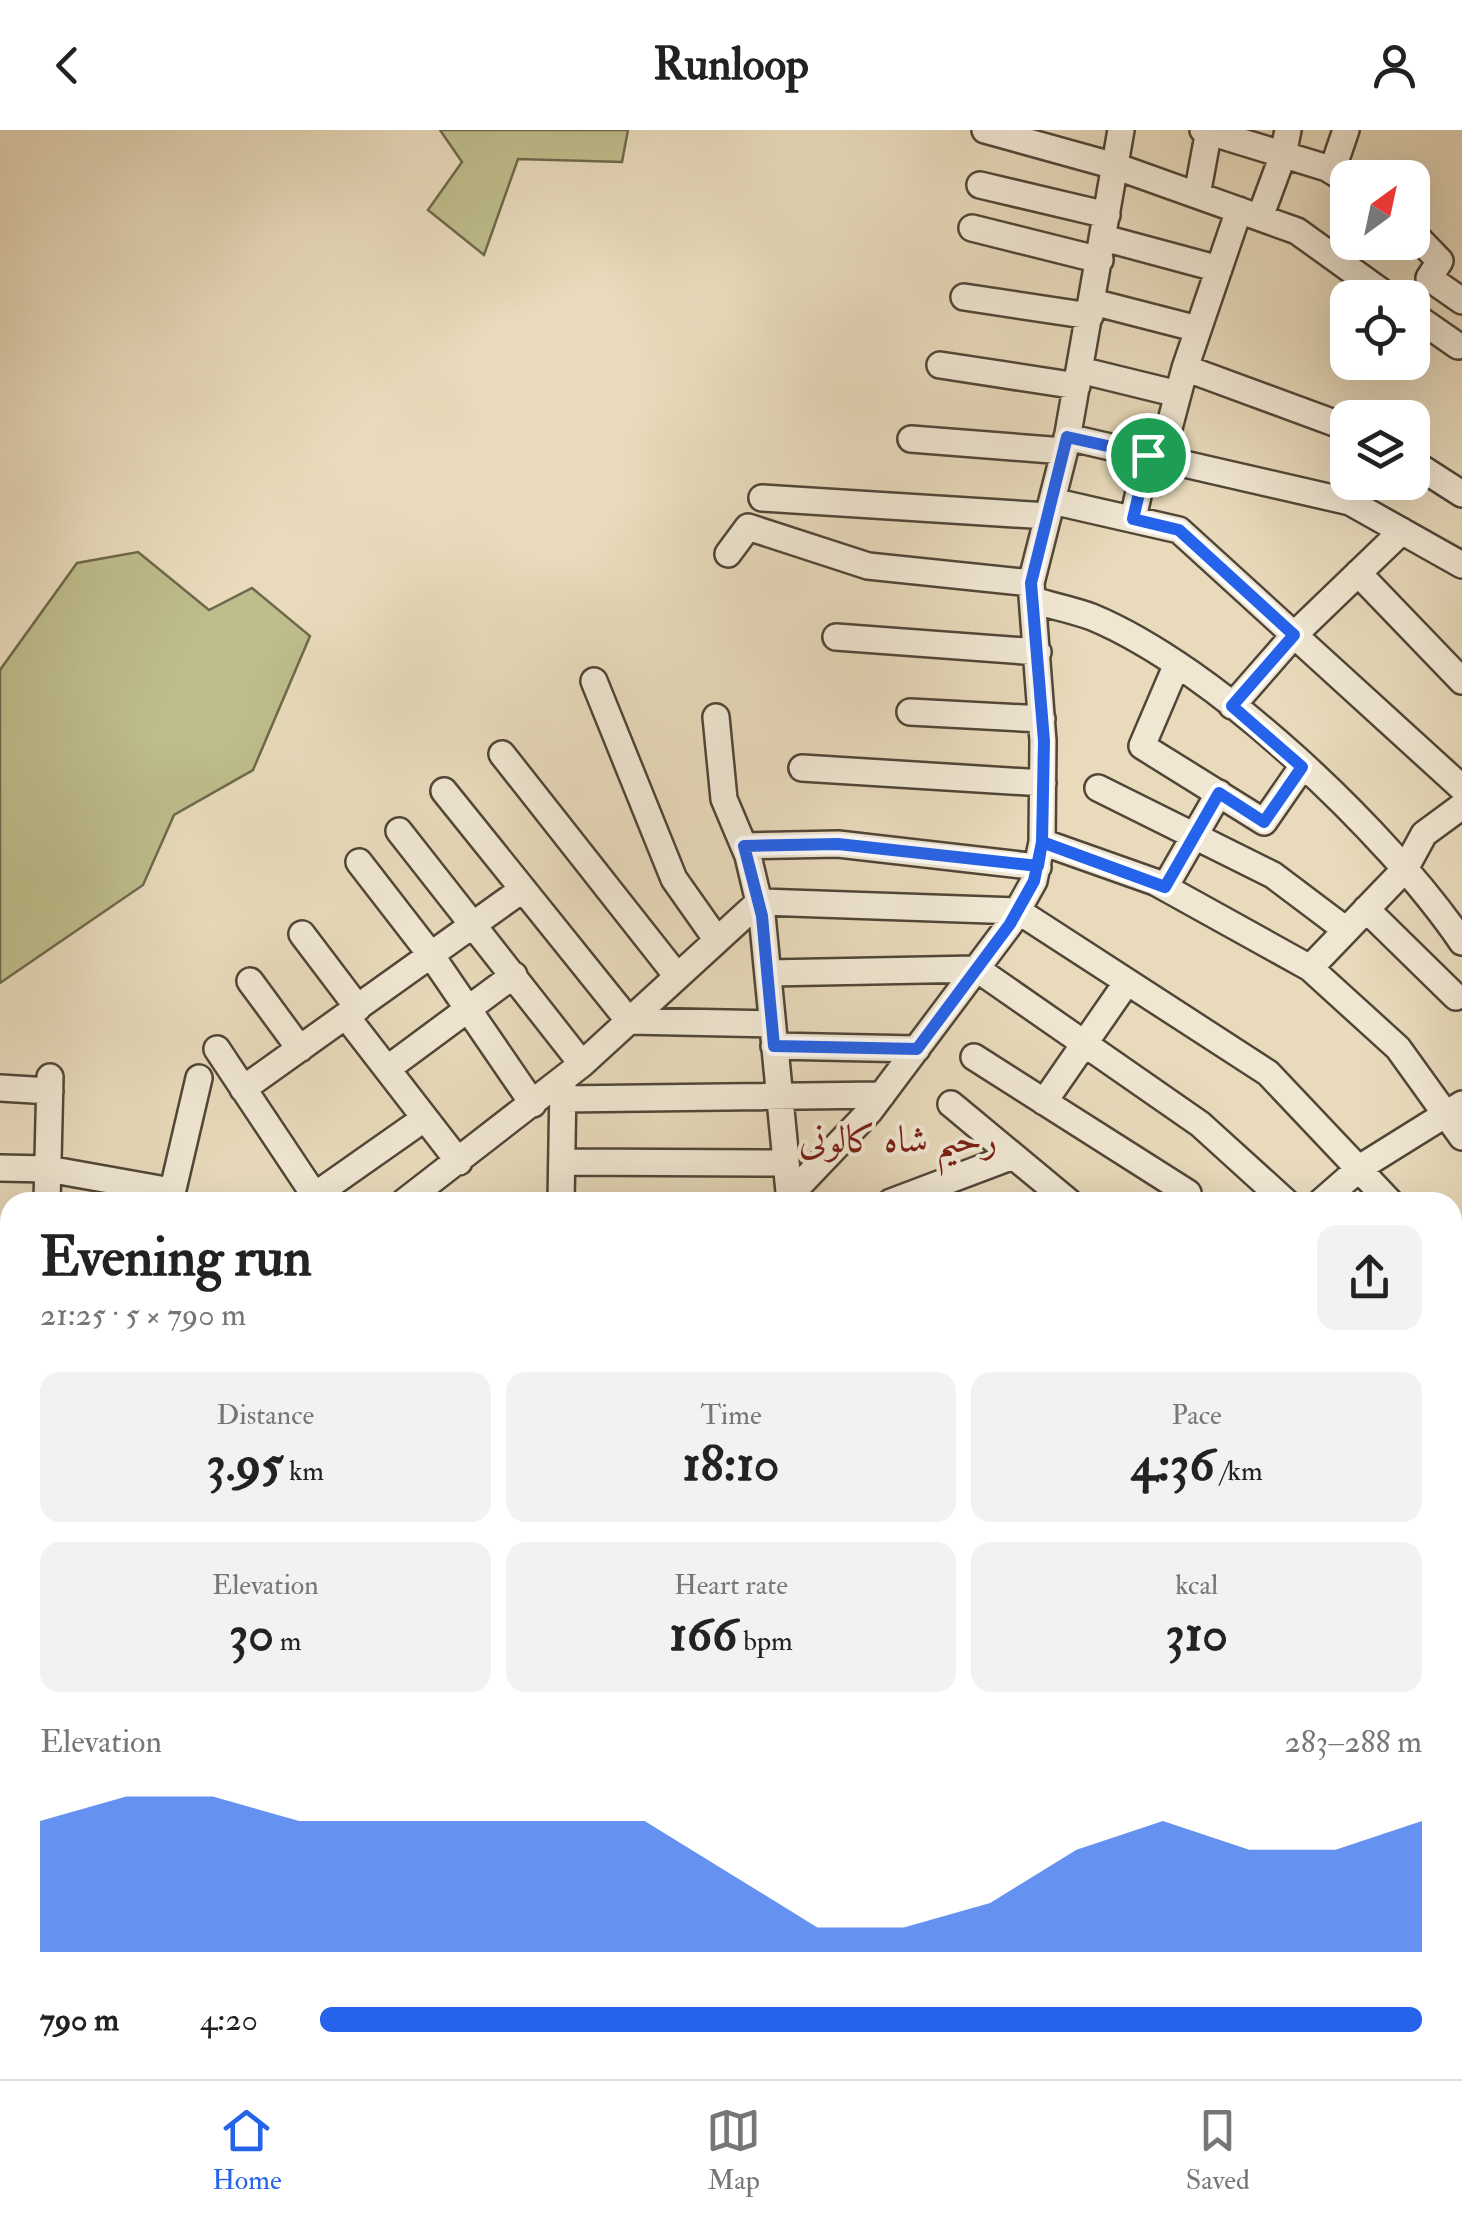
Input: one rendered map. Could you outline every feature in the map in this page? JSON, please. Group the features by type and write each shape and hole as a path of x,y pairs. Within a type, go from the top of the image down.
{"street":[{"path":"985,130 1115,166 1297,231 1365,280"},
{"path":"796,1192 882,1095 977,968 1018,911 1040,854 1042,719 1032,592 1079,378 1121,130"},
{"path":"1342,160 1346,130"},
{"path":"1197,195 1207,131 1286,142 1330,170"},
{"path":"1133,519 1219,268 1286,142"},
{"path":"980,185 1104,238 1219,268"},
{"path":"972,228 1104,238"},
{"path":"1430,251 1440,261 1429,278 1462,301"},
{"path":"964,297 1092,309 1198,329"},
{"path":"1430,327 1458,346"},
{"path":"940,365 1079,378 1178,394"},
{"path":"1185,368 1330,421"},
{"path":"911,439 1066,444 1154,457 1350,502 1462,565"},
{"path":"1430,474 1462,494"},
{"path":"762,498 1050,509 1133,519 1179,530 1462,788"},
{"path":"728,554 748,527 868,566 1032,592 1092,618 1177,664 1302,767 1405,869 1462,942"},
{"path":"1232,706 1294,635 1402,531"},
{"path":"1358,574 1462,681"},
{"path":"836,637 1038,652"},
{"path":"1177,664 1142,746 1264,822 1302,767"},
{"path":"594,681 674,880 717,940"},
{"path":"910,712 1042,719"},
{"path":"716,717 724,798 744,846 759,902 789,1192"},
{"path":"502,754 677,976"},
{"path":"802,768 1043,783"},
{"path":"1098,788 1273,874 1346,930"},
{"path":"444,790 629,1021 917,1049"},
{"path":"1165,887 1219,793"},
{"path":"1310,968 1405,869 1424,834 1462,806"},
{"path":"400,830 514,975 569,1081 557,1192"},
{"path":"744,846 838,844 1040,854 1165,887 1310,968 1398,1048 1455,1109 1462,1137"},
{"path":"359,862 431,955 533,1104"},
{"path":"243,1089 523,889"},
{"path":"418,1192 569,1081 759,902 1018,911 1268,1073 1382,1192"},
{"path":"1366,909 1456,997"},
{"path":"302,934 387,1069 459,1162"},
{"path":"768,972 977,968 1200,1124 1275,1192"},
{"path":"387,1069 514,975"},
{"path":"250,981 300,1049"},
{"path":"1044,1102 1127,982"},
{"path":"217,1050 311,1192"},
{"path":"974,1057 1185,1192"},
{"path":"171,1192 199,1078"},
{"path":"569,1081 778,1097 882,1095"},
{"path":"0,1088 50,1084 47,1192"},
{"path":"951,1104 1057,1192"},
{"path":"1332,1192 1361,1167 1455,1109"},
{"path":"325,1192 425,1118"},
{"path":"918,1192 1013,1156"},
{"path":"562,1162 784,1162"},
{"path":"0,1168 48,1169 148,1192"}],"shaded area":[{"path":"440,130 628,130 622,162 518,159 484,255 428,210 462,162"},
{"path":"138,552 209,610 252,588 310,636 253,770 174,815 143,885 0,983 0,670 77,563"}],"district":[{"name":"رحیم شاہ کالونی","path":"898,1140"}],"route":[{"path":"1148,455 1067,437 1031,583 1044,741 1042,842 1034,881 1010,924 917,1049 774,1046 762,916 744,846 838,844 1038,866 1042,842 1165,887 1219,793 1264,822 1302,767 1232,706 1294,635 1179,530 1133,519 1148,455"}]}
